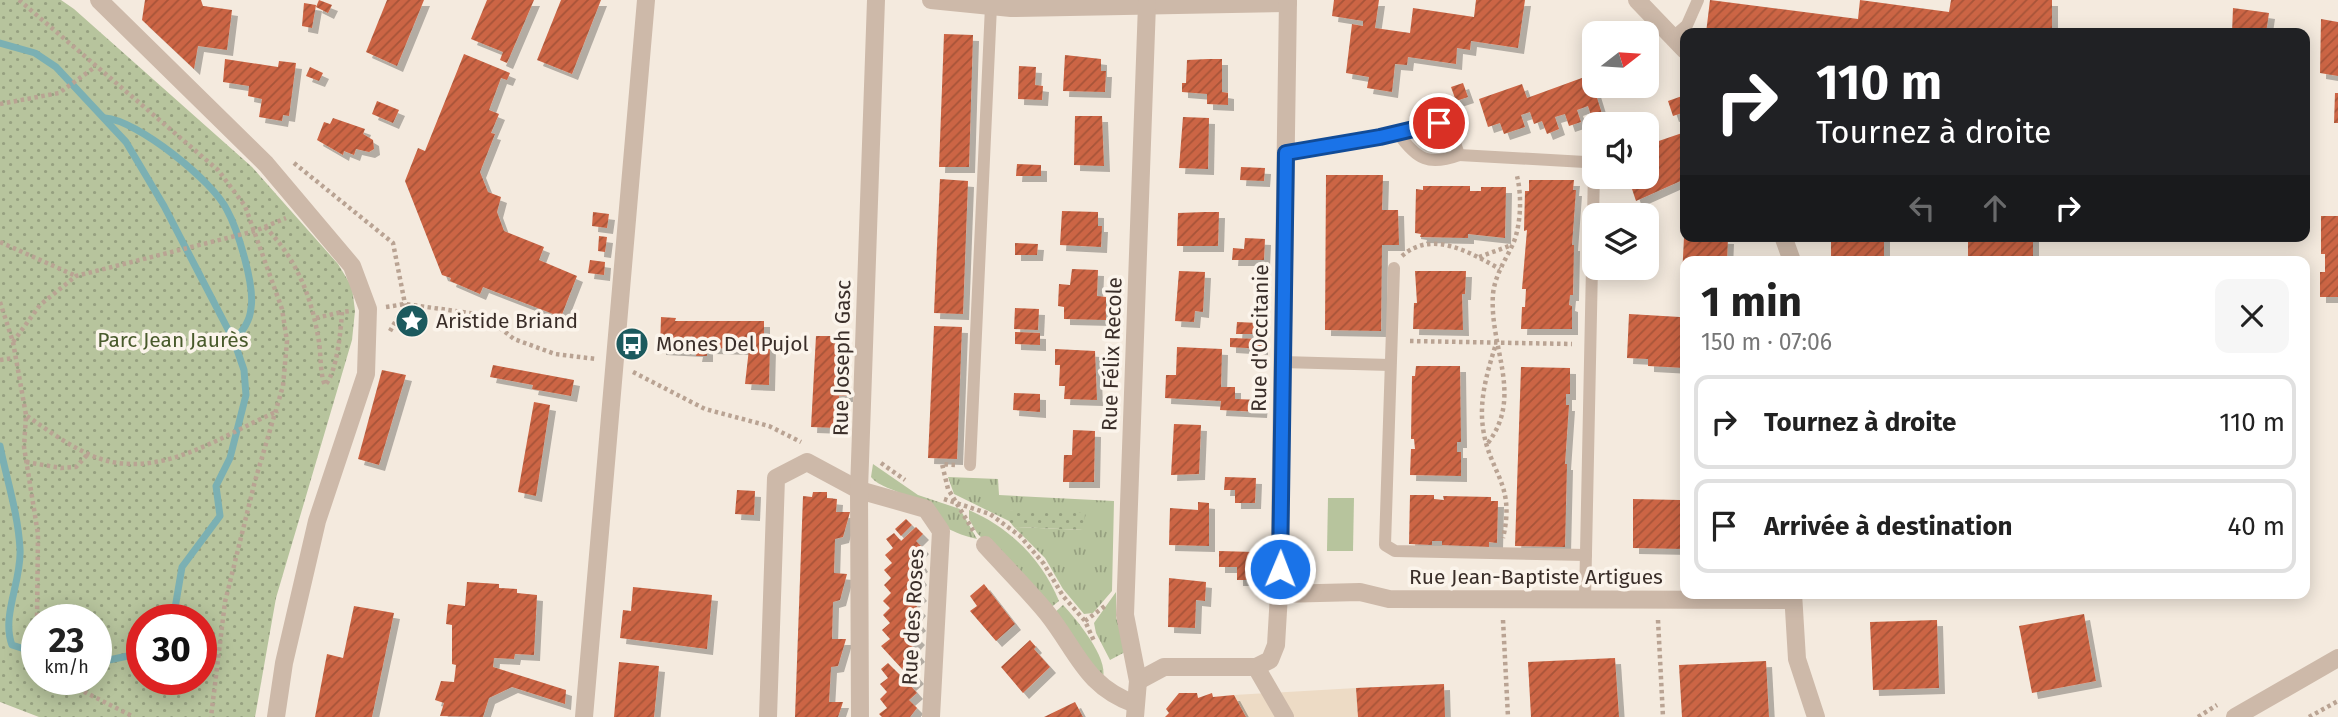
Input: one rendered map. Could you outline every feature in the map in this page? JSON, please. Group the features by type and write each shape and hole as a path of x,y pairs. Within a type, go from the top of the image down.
{"street":[{"path":"99,0 266,164 303,211 352,265 368,309 366,374 317,521 284,663 276,717"},
{"path":"584,717 646,0"},
{"name":"Rue Joseph Gasc","path":"860,717 859,490 876,0"},
{"path":"931,0 1012,8 1288,1"},
{"path":"1637,0 1653,9 1679,44"},
{"name":"Rue d'Occitanie","path":"1256,667 1270,660 1276,645 1279,594 1288,1"},
{"name":"Rue Félix Recole","path":"1135,711 1138,681 1125,615 1147,4"},
{"name":"Rue des Roses","path":"768,717 776,478 807,462 859,490 926,509 940,531 931,717"},
{"path":"985,545 1047,614 1096,683 1135,711"},
{"name":"Rue Jean-Baptiste Artigues","path":"1279,594 1360,592 1389,599 1725,599"},
{"path":"1793,599 1797,659 1816,717"},
{"path":"2235,717 2338,658"},
{"path":"1138,681 1164,667 1256,667 1285,717"}],"lane":[{"path":"1686,28 1698,0"},
{"path":"970,465 991,6"},
{"path":"1286,153 1439,123 1449,125 1460,155"},
{"path":"1398,133 1423,159 1439,162 1460,155 1585,162 1594,172 1585,600"},
{"path":"1394,268 1385,545 1395,551 1586,555"},
{"path":"1282,362 1390,365"}],"path":[{"path":"19,0 218,170 245,206 282,309 286,341 278,410 255,481 225,602 211,717"},
{"path":"0,104 45,97 68,89 95,67"},
{"path":"266,164 286,156 393,243 405,304"},
{"path":"1488,443 1497,431 1507,398 1496,343 1493,292 1500,269 1513,245 1520,198 1513,158"},
{"path":"13,342 40,305 76,276 255,231 303,211"},
{"path":"265,227 290,258 308,293 315,318 325,385 329,381 337,353 342,312"},
{"path":"0,242 76,276"},
{"path":"1394,268 1405,253 1426,245 1453,247 1500,269"},
{"path":"1479,257 1513,245"},
{"path":"0,302 13,342 26,415 26,462 38,534 37,604"},
{"path":"315,318 405,304 484,315 514,340 555,354 613,361"},
{"path":"1391,341 1590,344"},
{"path":"1496,343 1483,396 1483,430 1507,501 1500,554"},
{"path":"2,360 14,358"},
{"path":"26,415 88,454 111,462 143,465 178,457 278,410"},
{"path":"26,462 61,468 76,467 88,454"},
{"path":"970,465 942,464 948,489 985,545"},
{"path":"1502,600 1508,717"},
{"path":"1657,601 1663,717"},
{"path":"91,695 134,717"},
{"path":"2309,717 2338,701"}],"green space":[{"name":"Parc Jean Jaurès","path":"0,0 61,0 74,9 252,167 338,264 352,287 355,311 352,340 276,598 255,717 39,717 0,702"},
{"path":"873,464 918,495 960,509 977,539 945,527 916,503 874,480 871,477"},
{"path":"948,477 998,479 999,495 1114,501 1112,591 1093,613 1084,614 1063,589 1045,558 1014,527 1084,530 1010,510 1009,521 954,494"},
{"path":"1328,498 1354,498 1353,551 1327,551"},
{"path":"969,510 998,526 1023,546 1044,572 1059,601 1049,609 977,533 969,519"},
{"path":"1009,510 1085,513 1084,530 1014,527 1009,521"},
{"path":"1116,592 1116,617 1127,651 1110,660 1096,633 1094,623"},
{"path":"1063,605 1096,650 1101,660 1103,678 1053,614"}],"shaded area":[{"path":"1356,688 1358,717 1246,717 1234,695"}],"building":[{"path":"145,0 201,0 203,6 232,10 227,50 198,46 194,69 142,20"},
{"path":"319,0 332,5 328,13 316,7"},
{"path":"387,0 424,0 397,66 366,52"},
{"path":"487,0 534,0 507,63 500,60 503,52 471,39"},
{"path":"561,0 601,0 572,74 537,60"},
{"path":"1334,0 1379,0 1375,28 1410,33 1413,8 1474,17 1476,0 1525,0 1518,48 1471,41 1470,50 1457,48 1456,64 1408,57 1407,65 1395,64 1392,92 1367,88 1369,77 1346,73 1352,24 1363,26 1363,21 1332,16"},
{"path":"1710,0 1858,19 1860,0 1949,12 1951,0 2052,0 2052,28 1707,28"},
{"path":"304,3 316,5 312,28 302,26"},
{"path":"2233,8 2269,13 2267,28 2232,28"},
{"path":"2321,19 2338,22 2338,76 2320,73"},
{"path":"944,34 973,35 969,167 939,167"},
{"path":"464,54 510,73 507,80 501,78 489,110 499,114 491,133 495,134 480,172 488,192 501,197 497,212 504,231 544,247 539,260 577,276 561,317 483,287 480,294 442,275 405,181 418,148 425,151"},
{"path":"1065,55 1101,59 1101,71 1106,71 1105,92 1063,91"},
{"path":"225,59 278,67 279,61 296,63 289,116 283,115 282,121 259,117 262,99 248,96 249,86 223,82"},
{"path":"1222,59 1222,92 1228,93 1228,105 1207,104 1207,94 1182,92 1182,83 1186,83 1187,60"},
{"path":"1019,66 1036,67 1035,85 1043,86 1042,100 1018,99"},
{"path":"310,67 323,73 319,81 306,76"},
{"path":"1582,78 1582,98 1597,98 1601,112 1590,112 1588,106 1577,110 1581,122 1569,126 1565,114 1555,117 1559,129 1547,134 1542,121 1534,124 1530,112 1521,115 1525,127 1504,134 1500,123 1488,127 1479,99 1522,84 1527,98"},
{"path":"1463,83 1468,97 1456,101 1451,87"},
{"path":"2335,93 2338,93 2338,123 2334,123"},
{"path":"1680,97 1680,114 1673,116 1668,101"},
{"path":"377,101 399,110 393,123 372,114"},
{"path":"1075,116 1102,116 1104,166 1074,165"},
{"path":"1183,117 1209,118 1208,169 1179,168"},
{"path":"333,118 365,129 363,134 373,140 374,149 369,152 356,149 354,155 344,151 343,155 317,140 324,122 330,124"},
{"path":"1680,134 1680,181 1636,201 1632,189 1659,189 1659,141"},
{"path":"1017,164 1041,165 1041,176 1016,176"},
{"path":"1241,167 1265,168 1264,181 1240,180"},
{"path":"1326,175 1383,175 1382,210 1398,210 1399,245 1382,245 1381,331 1325,330"},
{"path":"940,179 968,181 963,314 934,313"},
{"path":"1529,180 1574,180 1573,295 1570,295 1569,305 1572,306 1572,329 1521,329 1526,289 1522,289 1527,230 1524,231 1525,191 1529,191"},
{"path":"1423,186 1470,186 1470,191 1481,191 1481,187 1506,187 1505,238 1468,234 1468,238 1420,237 1421,234 1415,233 1416,189 1423,190"},
{"path":"1062,211 1098,212 1098,226 1102,226 1101,247 1060,245"},
{"path":"593,212 609,214 607,228 592,226"},
{"path":"1219,212 1218,246 1177,246 1178,213"},
{"path":"2321,216 2338,216 2338,297 2320,297 2320,272 2325,272 2325,254 2321,254"},
{"path":"599,236 607,237 605,252 598,251"},
{"path":"1245,238 1265,239 1264,260 1232,260 1233,248 1244,249"},
{"path":"1684,242 1728,242 1727,256 1683,256"},
{"path":"1831,242 1884,242 1884,256 1831,256"},
{"path":"1968,242 2033,242 2033,256 1968,256"},
{"path":"1015,243 1038,244 1037,255 1015,255"},
{"path":"590,260 605,262 604,275 588,273"},
{"path":"1072,269 1098,270 1097,296 1106,297 1106,320 1064,319 1064,307 1058,306 1059,284 1070,285"},
{"path":"1179,271 1205,272 1203,312 1195,311 1194,322 1175,321"},
{"path":"1415,271 1466,271 1465,294 1462,294 1463,330 1413,329 1414,303 1417,303"},
{"path":"1015,308 1039,309 1038,330 1014,329"},
{"path":"1629,314 1680,317 1680,368 1648,366 1648,359 1627,358"},
{"path":"661,317 676,318 675,321 764,321 764,344 770,344 769,385 745,384 749,349 707,348 707,356 696,356 697,351 660,349"},
{"path":"1237,322 1259,323 1259,334 1236,334"},
{"path":"934,326 962,327 957,459 928,458"},
{"path":"1015,332 1040,333 1040,345 1015,344"},
{"path":"816,336 839,336 840,385 847,385 847,396 839,396 838,428 811,427"},
{"path":"1230,338 1262,339 1262,349 1230,347"},
{"path":"1177,347 1222,349 1221,387 1235,387 1235,399 1262,400 1261,412 1220,410 1221,401 1165,398 1166,375 1176,375"},
{"path":"1055,349 1095,351 1097,400 1064,399 1065,386 1059,386 1060,365 1055,365"},
{"path":"493,365 574,380 571,396 490,377"},
{"path":"1416,366 1460,366 1461,442 1457,442 1457,452 1461,452 1461,476 1410,475 1411,449 1415,449 1414,439 1411,439 1412,376 1415,376"},
{"path":"1521,367 1570,368 1570,394 1566,394 1566,405 1569,405 1565,464 1565,547 1515,546"},
{"path":"382,370 406,375 379,465 358,459"},
{"path":"1014,393 1040,394 1040,412 1013,410"},
{"path":"534,402 550,405 536,496 518,492"},
{"path":"1174,424 1201,425 1199,474 1171,475"},
{"path":"1073,430 1095,431 1094,482 1063,482 1064,455 1072,455"},
{"path":"1225,477 1256,478 1255,503 1235,503 1235,490 1224,490"},
{"path":"737,490 755,491 754,515 735,514"},
{"path":"813,492 827,492 827,498 837,499 836,512 850,512 843,537 835,539 834,573 847,574 840,600 833,602 832,639 846,639 838,666 831,667 829,702 843,702 838,717 795,717 803,496 812,497"},
{"path":"1410,495 1434,495 1434,499 1444,500 1443,496 1491,497 1491,501 1498,501 1497,543 1489,542 1489,547 1442,545 1442,541 1432,541 1432,545 1409,544"},
{"path":"1633,499 1680,500 1680,549 1633,548"},
{"path":"1198,502 1209,503 1209,546 1169,545 1170,508 1198,510"},
{"path":"906,519 912,525 901,536 895,529"},
{"path":"916,527 923,534 916,541 923,548 916,556 922,566 915,571 921,579 914,587 921,595 913,602 920,610 914,617 920,625 912,632 919,639 912,647 919,656 903,670 881,646 890,639 882,630 890,623 883,615 890,608 883,601 891,593 884,585 891,578 884,570 892,563 885,555 893,548 886,539 894,533 901,541"},
{"path":"1219,551 1254,552 1253,580 1237,580 1237,567 1219,567"},
{"path":"1169,578 1206,582 1205,601 1196,600 1195,628 1168,627"},
{"path":"467,582 499,584 499,588 517,589 517,593 537,595 534,655 515,654 514,659 494,658 493,667 566,690 565,704 512,687 489,698 483,717 440,716 444,703 435,700 441,681 454,682 456,665 452,664 452,625 446,624 448,604 465,606"},
{"path":"984,584 1015,624 996,641 970,611 977,606 970,596"},
{"path":"633,587 712,595 707,649 620,638 623,610 631,611"},
{"path":"354,606 394,613 372,717 315,717 327,654 343,658"},
{"path":"2084,614 2096,681 2032,693 2019,626"},
{"path":"1937,620 1939,688 1873,690 1870,622"},
{"path":"1030,640 1036,647 1034,649 1050,667 1023,693 1001,667"},
{"path":"1615,658 1619,717 1531,717 1528,662"},
{"path":"1766,661 1769,717 1682,717 1679,665"},
{"path":"619,662 659,666 654,717 614,717"},
{"path":"888,663 903,678 911,670 918,678 910,685 917,693 909,700 917,708 910,717 882,717 879,714 887,708 880,699 887,692 880,684 888,678 881,669"},
{"path":"1444,684 1445,717 1358,717 1356,688"},
{"path":"1179,693 1197,693 1198,698 1212,693 1213,697 1234,695 1246,717 1165,717 1169,713 1166,709"},
{"path":"1075,702 1083,717 1044,717"}],"waterway":[{"path":"0,43 35,53 56,67 126,142 164,206 234,341 244,370 246,395 230,458 216,486 220,516 182,567 176,604"},
{"path":"105,118 136,129 173,154 207,184 227,210 245,258 252,298 247,322 234,341"},
{"path":"0,446 15,510 20,549 9,634 12,645 21,648"},
{"path":"112,659 126,656"}],"place":[{"name":"Aristide Briand","path":"412,321"},
{"name":"Mones Del Pujol","path":"632,344"}],"route":[{"path":"1280,569 1286,153 1380,137 1439,123"}]}
